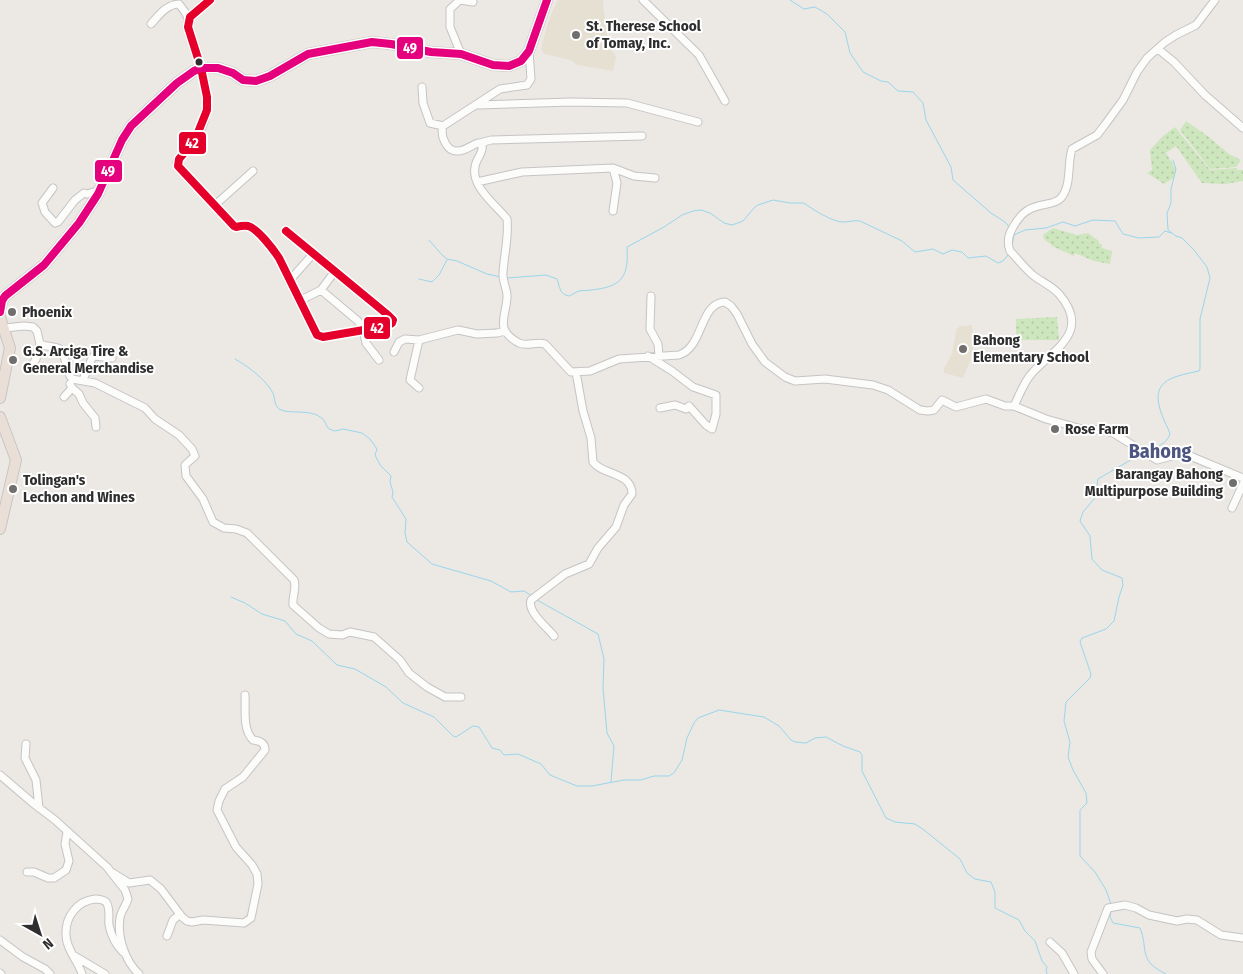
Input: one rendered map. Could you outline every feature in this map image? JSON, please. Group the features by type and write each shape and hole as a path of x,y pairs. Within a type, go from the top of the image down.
{"highway":[{"path":"0,312 5,296 52,257 88,211 100,190 122,140 131,126 177,83 201,68 218,68 233,73 243,80 250,81 270,76 308,54 362,44 382,43 431,52 461,54 493,65 515,64 521,61 529,51 548,0"},
{"path":"0,317 10,343 10,353 0,398"},
{"path":"0,417 16,460 0,529"}],"main road":[{"path":"201,68 188,27 189,20 196,11 210,0"}],"street":[{"path":"461,54 450,27 450,9 460,0 473,2"},
{"path":"643,0 699,55 725,101"},
{"path":"1014,406 1029,377 1057,350 1067,338 1072,327 1069,313 1059,295 1032,274 1011,252 1008,247 1009,234 1018,218 1030,207 1055,202 1060,199 1064,194 1072,149 1088,141 1101,130 1123,100 1142,65 1176,34 1196,25 1215,0"},
{"path":"151,24 161,12 174,4 179,4 182,7 189,20"},
{"path":"1158,49 1174,62 1205,95 1243,128"},
{"path":"422,86 425,109 430,123 443,126 500,89 526,85 531,79 529,51"},
{"path":"201,68 207,97 207,110 195,140 178,162 181,170 234,226 248,226 262,237 276,254 314,332 320,337 387,326 392,323 392,320 286,231"},
{"path":"477,105 571,102 627,103 698,122"},
{"path":"443,126 444,140 452,150 458,152 474,144 491,140 642,136"},
{"path":"480,143 483,147 482,151 474,166 478,182 491,203 507,219 507,245 503,279 507,298 502,320 505,331 509,336 523,344 540,342 545,344 566,370 570,372 602,367 619,359 685,353 696,340 701,324 711,309 717,303 725,302 732,306 756,352 764,362 785,377 795,381 825,380 873,385 888,390 924,411 934,410 942,400 956,408 986,399 1005,406 1014,406 1046,419 1082,429 1113,433 1157,460 1178,453 1189,454 1243,478"},
{"path":"478,182 522,172 613,168 634,176 655,178"},
{"path":"613,168 617,183 613,210"},
{"path":"215,205 253,171"},
{"path":"54,188 42,203 45,212 55,223 58,222 79,196 84,193 87,194 100,190"},
{"path":"289,281 314,253"},
{"path":"299,301 321,290 335,271"},
{"path":"321,290 358,321 363,330 366,343 379,360"},
{"path":"651,296 650,329 658,344 659,356"},
{"path":"4,328 24,326 33,327 37,331 40,344 36,359 30,368"},
{"path":"394,352 402,340 409,338 419,340 458,330 477,334 497,334 505,331"},
{"path":"419,340 410,380 419,388"},
{"path":"40,344 62,350 66,371 72,379 95,383 145,408 155,419 179,434 192,449 195,456 186,465 186,476 203,499 213,522 224,528 243,531 256,540 294,580 293,605 319,628 329,634 342,635 350,632 374,637 400,660 409,673 427,687 445,697 462,697"},
{"path":"83,380 94,356 112,358"},
{"path":"648,356 693,387 716,395 716,414 712,429 689,406 686,409 674,405 660,408"},
{"path":"554,636 530,607 531,600 565,574 589,564 598,548 616,527 624,505 632,494 630,486 621,477 598,468 593,462 591,438 583,411 576,372"},
{"path":"72,379 70,384 79,394 94,418 96,427"},
{"path":"64,397 72,388"},
{"path":"1232,508 1243,484"},
{"path":"112,873 129,883 150,880 161,889 187,921 203,920 244,923 252,916 258,884 257,874 236,846 217,810 225,789 243,777 265,750 262,742 253,740 250,736 246,722 245,695"},
{"path":"26,744 25,758 36,780 39,808"},
{"path":"0,775 54,820 112,873 125,890 128,899 120,917 122,944 125,955"},
{"path":"28,872 54,878 66,870 69,861 65,844 67,832"},
{"path":"82,974 66,941 68,918 80,904 99,899 106,903 108,907 110,929 117,945 139,974"},
{"path":"1103,974 1092,959 1092,952 1108,908 1115,906 1125,905 1136,908 1148,915 1177,921 1197,920 1221,935 1243,938"},
{"path":"167,936 173,920 180,914"},
{"path":"0,940 23,957 46,969 50,974"},
{"path":"1050,942 1062,954 1074,974"},
{"path":"73,955 105,974"}],"shaded area":[{"name":"St. Therese School of Tomay, Inc.","path":"558,0 604,0 608,42 616,57 613,71 577,65 571,60 544,54 541,49 546,29"},
{"name":"Bahong Elementary School","path":"972,325 974,344 971,359 963,378 944,373 944,368 952,354 956,331 960,326"}],"green space":[{"path":"1186,121 1229,154 1241,160 1236,167 1210,169 1180,130"},
{"path":"1175,127 1210,170 1237,168 1237,170 1243,170 1243,181 1225,184 1202,183 1176,146 1166,153 1176,169 1174,178 1164,184 1147,173 1152,170 1150,150"},
{"path":"1053,228 1077,235 1088,233 1099,241 1099,244 1102,244 1102,248 1112,251 1110,264 1094,261 1075,253 1074,256 1054,247 1044,239 1043,235"},
{"path":"1057,317 1059,340 1016,340 1016,319"}],"waterway":[{"path":"790,0 804,9 815,7 827,14 845,32 850,53 863,72 881,81 888,82 898,91 913,92 923,103 926,120 951,167 953,180 1010,228"},
{"path":"1146,450 1157,447 1170,434 1159,404 1158,395 1160,388 1171,379 1199,371 1200,369 1200,319 1210,278 1207,267 1194,250 1182,238 1168,230 1167,213 1171,203 1171,189 1176,169 1173,160"},
{"path":"507,278 546,275 557,279 562,292 569,296 579,291 601,289 621,279 626,266 627,247 682,215 701,210 710,213 724,223 732,225 743,221 758,205 773,200 804,203 823,215 840,222 860,221 902,241 915,252 933,249 943,254 952,250 962,252 968,258 986,256 998,263 1003,261 1009,254"},
{"path":"1013,232 1014,235 1025,230 1046,228 1063,222 1075,226 1093,220 1115,221 1123,234 1139,238 1159,237 1165,231 1171,233"},
{"path":"1012,246 1014,235"},
{"path":"429,240 447,259 457,261 487,274 501,277"},
{"path":"419,279 432,282 439,275 447,260"},
{"path":"235,359 251,369 266,383 273,393 278,408 317,415 323,419 329,429 335,431 343,429 362,433 370,439 377,449 375,455 380,465 391,476 392,497 406,519 405,533 407,542 432,564 491,581 511,592 524,591 532,596"},
{"path":"1111,904 1106,890 1095,872 1080,856 1080,810 1087,803 1086,793 1068,757 1070,742 1064,721 1066,702 1090,678 1091,674 1080,642 1082,638 1106,629 1114,621 1123,585 1122,578 1102,570 1092,559 1090,536 1080,521 1083,512 1095,498 1098,479 1141,454"},
{"path":"231,597 262,614 285,621 296,634 312,641 337,665 355,669 386,687 403,703 434,717 453,736 456,737 473,726 479,727 492,748 500,750 504,755 518,754 541,764 550,775 577,786 592,786 624,780 641,780 654,776 669,776 674,773 682,760 687,738 694,723 698,718 719,710 764,717 779,726 795,742 806,743 815,738 826,737 860,752 862,755 862,771 886,818 895,822 915,824 960,859 967,873 975,879 991,882 995,892 995,908 1019,920 1025,931 1035,941 1042,961 1047,967 1047,974"},
{"path":"537,600 598,634 604,659 603,688 607,733 614,746 611,782"},
{"path":"1111,910 1110,917 1113,923 1140,928 1147,959 1157,969 1166,974"}],"transit line":[{"name":"42","path":"210,0 190,17 188,27 201,68 207,97 207,110 195,140 179,159 178,166 234,226 246,226 261,235 279,258 317,335 323,337 387,326 392,323 393,320 388,315 286,231"},
{"name":"49","path":"0,312 5,296 44,265 79,223 98,194 122,140 131,126 177,83 194,71 201,68 218,68 233,73 243,80 256,81 270,76 308,54 372,42 431,52 461,54 493,65 509,66 521,61 529,51 547,0"}],"place":[{"name":"St. Therese School of Tomay, Inc.","path":"576,35"},
{"name":"Phoenix","path":"12,312"},
{"name":"Bahong Elementary School","path":"963,349"},
{"name":"G.S. Arciga Tire & General Merchandise","path":"13,360"},
{"name":"Rose Farm","path":"1055,429"},
{"name":"Barangay Bahong Multipurpose Building","path":"1233,483"},
{"name":"Tolingan's Lechon and Wines","path":"13,489"}],"district":[{"name":"Bahong","path":"1160,451"}]}
